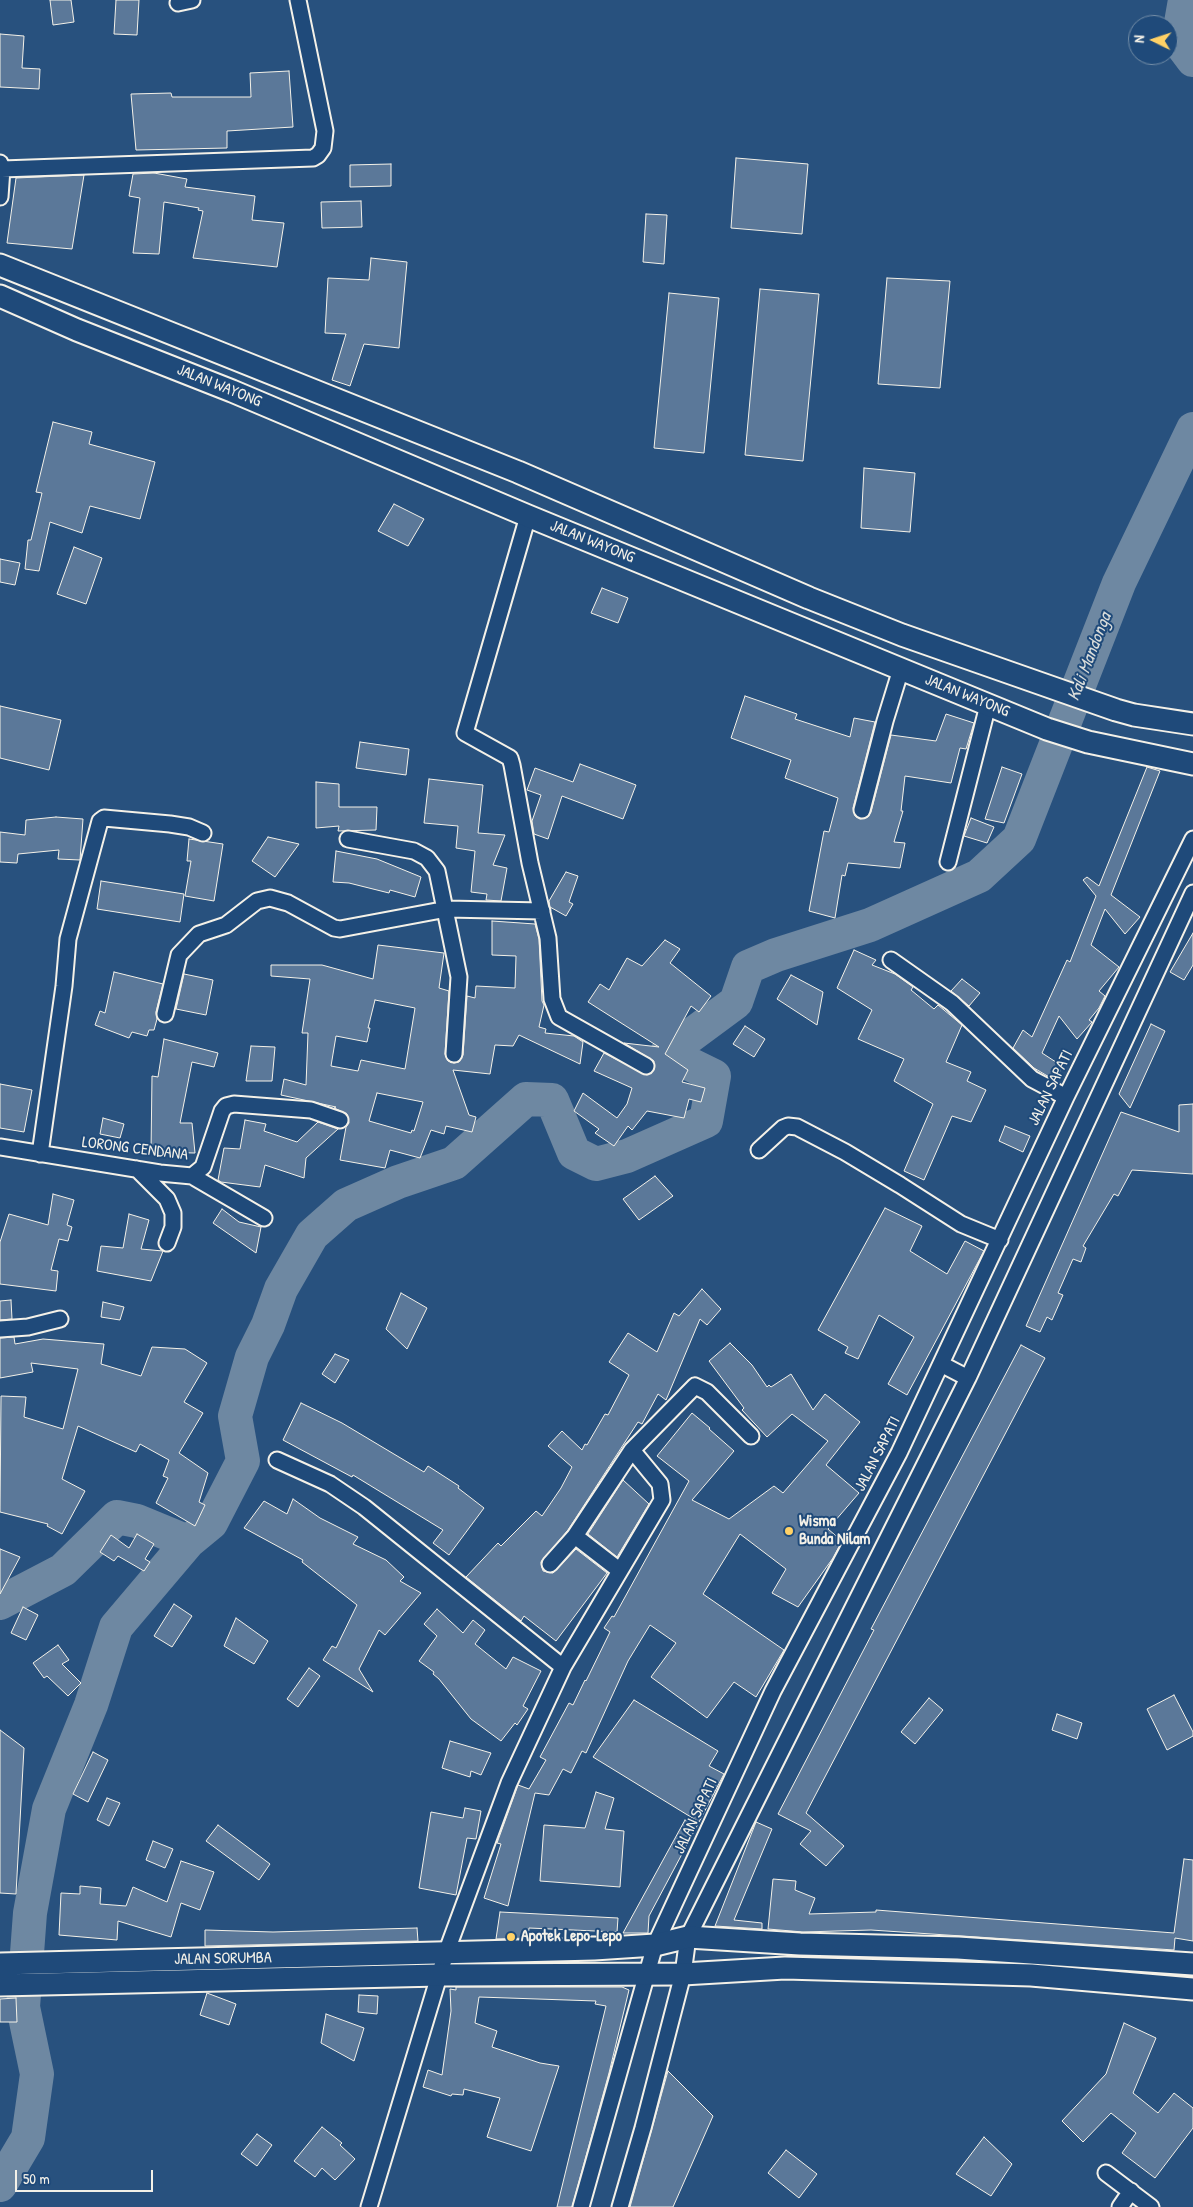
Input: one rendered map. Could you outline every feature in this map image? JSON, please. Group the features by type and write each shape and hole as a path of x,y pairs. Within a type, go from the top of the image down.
{"main road":[{"name":"JALAN WAYONG","path":"0,265 518,472 818,601 902,635 1134,715 1193,724"},
{"name":"JALAN WAYONG","path":"0,296 77,330 232,391 528,516 1047,729 1088,742 1193,764"},
{"path":"318,427 330,397"},
{"name":"JALAN SORUMBA","path":"4,1975 446,1953 594,1948 655,1944 688,1937 800,1944 958,1948 1193,1964"},
{"path":"34,1974 683,1974 785,1968 1031,1975 1193,1989"}],"street":[{"path":"0,197 1,166 312,158 318,155 323,148 325,131 298,0"},
{"path":"528,516 464,730 467,735 510,758 530,863 548,938 552,999 559,1018 646,1066"},
{"path":"862,810 885,721 901,669"},
{"path":"948,862 988,705"},
{"path":"40,1154 64,986 68,939 100,821 104,818 189,826 203,833"},
{"name":"JALAN SAPATI","path":"581,2207 655,1944 773,1691 899,1453 1066,1097 1193,838"},
{"path":"348,839 414,851 427,858 437,871 447,909 460,977 454,1054"},
{"path":"620,2207 643,2128 683,1974 688,1937 968,1378 1193,893"},
{"path":"165,1014 179,955 199,934 226,925 257,901 270,898 288,903 334,928 340,929 447,909 542,912"},
{"path":"891,960 952,1002 1032,1079 1066,1097"},
{"name":"LORONG CENDANA","path":"0,1147 192,1176 202,1167 222,1111 226,1106 234,1104 310,1110 340,1120"},
{"path":"759,1150 783,1128 788,1126 797,1127 876,1171 961,1224 1000,1240"},
{"path":"136,1169 167,1199 173,1213 173,1227 168,1243"},
{"path":"192,1176 264,1218"},
{"path":"0,1329 28,1327 60,1319"},
{"path":"941,1364 968,1378"},
{"path":"550,1564 575,1536 632,1450 695,1386 708,1392 751,1436"},
{"path":"369,2207 446,1953 509,1783 563,1667 662,1500 660,1484 632,1450"},
{"path":"277,1460 330,1484 364,1507 563,1667"},
{"path":"575,1536 619,1570"},
{"path":"1106,2173 1152,2207"},
{"path":"1120,2207 1131,2191"}],"building":[{"path":"50,0 71,0 74,22 53,25"},
{"path":"116,0 139,0 137,35 114,34"},
{"path":"0,34 24,36 22,68 40,69 39,89 0,87"},
{"path":"289,71 293,127 227,131 227,148 136,150 131,94 171,93 172,97 251,97 250,73"},
{"path":"736,158 808,164 802,234 731,228"},
{"path":"391,164 391,186 350,187 350,165"},
{"path":"154,173 187,179 185,187 255,196 252,220 284,223 277,267 193,258 203,211 198,210 199,208 164,202 159,254 133,253 140,198 129,196 133,174"},
{"path":"84,175 72,249 7,243 16,178"},
{"path":"361,201 362,227 322,228 321,202"},
{"path":"646,214 667,215 664,264 643,262"},
{"path":"371,258 407,262 399,348 364,344 350,386 332,380 346,334 325,333 328,278 369,280"},
{"path":"887,278 950,281 940,388 878,384"},
{"path":"760,289 819,294 803,461 745,455"},
{"path":"669,293 719,298 704,453 654,448"},
{"path":"53,422 92,432 89,444 155,462 140,519 90,506 82,533 50,522 39,571 25,569 28,540 31,540 42,493 36,492"},
{"path":"864,468 915,473 910,532 861,528"},
{"path":"394,504 424,519 408,546 378,531"},
{"path":"74,547 102,558 86,604 57,594"},
{"path":"0,559 20,563 15,585 0,582"},
{"path":"602,588 628,598 618,623 591,613"},
{"path":"745,696 797,714 795,719 850,737 854,718 875,722 853,808 855,816 860,819 868,817 871,812 891,735 936,741 946,714 974,723 966,749 960,748 951,783 905,776 901,811 903,811 894,842 905,843 900,868 848,863 845,876 842,875 835,918 809,911 824,831 829,832 838,798 785,778 791,760 731,738"},
{"path":"0,706 61,720 49,770 0,758"},
{"path":"360,742 409,749 406,775 356,768"},
{"path":"580,764 636,785 623,819 562,796 548,839 534,834 532,821 541,795 527,790 535,768 573,782"},
{"path":"1002,767 1022,774 1004,823 985,819"},
{"path":"1147,767 1160,771 1111,895 1140,917 1125,934 1105,909 1091,945 1119,967 1099,991 1105,996 1099,1008 1089,1020 1092,1022 1077,1039 1059,1016 1042,1053 1062,1066 1056,1081 1034,1068 1013,1048 1023,1030 1032,1037 1067,960 1070,962 1096,896 1083,880 1087,877 1099,886"},
{"path":"429,779 483,785 478,833 505,835 493,865 507,868 501,901 486,900 487,894 471,892 475,851 456,848 458,826 424,823"},
{"path":"316,782 339,784 339,807 377,807 376,830 338,831 339,826 316,828"},
{"path":"56,817 83,819 80,860 58,859 59,850 18,854 17,863 0,862 0,832 25,835 26,820"},
{"path":"971,818 994,827 987,843 964,836"},
{"path":"268,837 299,844 275,877 252,861"},
{"path":"189,839 223,844 214,901 185,896 191,861 187,861"},
{"path":"336,851 377,859 421,877 415,897 390,890 389,893 349,883 333,882"},
{"path":"566,872 578,876 569,902 573,904 566,916 550,907 549,901"},
{"path":"101,881 184,894 180,922 97,909"},
{"path":"492,921 535,924 539,939 542,1001 544,1005 539,1027 546,1029 545,1033 574,1036 583,1042 580,1064 519,1035 513,1046 495,1045 490,1074 453,1070 469,1115 476,1117 472,1132 446,1126 444,1134 431,1130 420,1158 390,1150 385,1168 340,1160 346,1127 349,1123 347,1114 334,1108 336,1107 281,1095 284,1079 306,1085 308,1033 302,1033 310,979 271,976 271,965 322,965 373,979 378,945 444,953 439,988 449,991 445,1054 448,1061 454,1063 459,1062 463,1055 467,996 475,998 476,986 515,988 516,956 492,955","holes":["375,1000 415,1008 405,1069 361,1060 358,1071 331,1066 336,1036 367,1042 370,1028 368,1028","377,1093 423,1102 414,1131 412,1130 411,1133 369,1121"]},
{"path":"1193,933 1193,965 1184,980 1170,972"},
{"path":"665,940 680,949 670,963 711,996 699,1012 691,1006 665,1054 688,1070 682,1082 705,1088 701,1102 689,1099 684,1118 647,1111 632,1130 628,1126 614,1146 595,1133 599,1129 574,1111 583,1093 617,1118 627,1104 632,1088 594,1071 604,1053 647,1075 654,1070 654,1061 624,1043 659,1047 588,1002 600,984 609,990 627,958 642,966"},
{"path":"854,950 876,960 872,965 895,974 913,987 911,990 934,1009 938,1005 962,1025 946,1062 971,1072 967,1081 986,1090 971,1122 952,1116 924,1180 904,1171 933,1104 894,1081 904,1059 858,1039 872,1010 837,988"},
{"path":"114,972 163,984 154,1030 149,1030 147,1036 132,1032 129,1038 95,1025 100,1011 105,1013"},
{"path":"184,974 213,980 206,1015 176,1009"},
{"path":"791,975 823,992 817,1025 777,999"},
{"path":"962,979 980,993 969,1006 951,991"},
{"path":"1151,1024 1165,1031 1130,1108 1119,1094"},
{"path":"745,1026 765,1039 754,1057 733,1044"},
{"path":"164,1039 218,1053 214,1067 192,1062 180,1123 192,1123 195,1153 151,1152 152,1076 158,1077"},
{"path":"251,1046 275,1047 272,1081 246,1081"},
{"path":"0,1084 32,1090 24,1132 0,1128"},
{"path":"1193,1104 1193,1174 1132,1170 1118,1196 1114,1194 1083,1246 1086,1248 1081,1262 1073,1259 1058,1293 1063,1295 1052,1320 1047,1317 1040,1332 1026,1326 1121,1112 1179,1132 1179,1105"},
{"path":"103,1118 124,1124 120,1138 100,1134"},
{"path":"245,1120 266,1124 264,1131 297,1142 318,1122 338,1129 306,1158 304,1178 265,1165 260,1187 221,1182 218,1180 224,1148 240,1149"},
{"path":"1005,1126 1030,1136 1023,1152 999,1141"},
{"path":"655,1176 673,1196 639,1220 623,1199"},
{"path":"53,1194 74,1200 67,1225 72,1227 68,1241 59,1239 51,1270 58,1271 56,1291 0,1284 0,1242 9,1214 48,1225"},
{"path":"885,1208 922,1226 910,1251 947,1274 965,1241 984,1251 907,1395 888,1384 914,1337 879,1315 858,1359 845,1353 848,1347 818,1330"},
{"path":"222,1209 239,1222 261,1227 256,1253 213,1223"},
{"path":"129,1214 149,1220 141,1249 163,1251 151,1281 97,1271 101,1246 123,1248"},
{"path":"702,1289 721,1309 707,1325 700,1319 666,1400 658,1394 642,1424 638,1422 568,1530 541,1562 543,1571 553,1573 576,1549 607,1573 556,1641 524,1616 521,1621 466,1577 498,1543 501,1546 536,1511 542,1516 561,1488 572,1467 548,1446 562,1431 582,1450 585,1444 587,1445 605,1414 608,1415 629,1375 609,1362 628,1333 657,1352 674,1313 679,1316"},
{"path":"401,1293 427,1308 407,1349 386,1329"},
{"path":"11,1300 12,1319 0,1320 0,1301"},
{"path":"103,1302 124,1307 120,1320 101,1317"},
{"path":"14,1337 15,1344 43,1339 104,1344 101,1364 141,1376 152,1347 185,1349 207,1363 184,1402 203,1413 179,1453 208,1473 199,1502 205,1505 195,1526 156,1503 168,1478 163,1476 169,1460 140,1444 136,1452 78,1426 62,1479 85,1491 62,1534 47,1526 48,1524 0,1512 1,1396 26,1397 24,1417 63,1429 78,1369 31,1363 33,1372 0,1378 0,1338"},
{"path":"730,1343 752,1365 767,1387 769,1385 771,1387 791,1374 813,1410 825,1394 860,1422 826,1465 859,1493 828,1529 842,1541 833,1558 798,1607 772,1593 786,1569 740,1534 703,1594 784,1650 756,1697 734,1682 707,1718 651,1677 676,1643 650,1625 628,1661 586,1753 582,1751 571,1773 563,1769 549,1795 535,1793 508,1906 484,1898 501,1844 497,1843 518,1785 529,1789 546,1760 540,1757 569,1703 573,1705 610,1632 604,1628 612,1616 614,1617 689,1481 657,1456 692,1413 710,1428 734,1451 692,1500 729,1519 774,1486 783,1493 828,1441 792,1414 767,1437 742,1410 744,1408 709,1361"},
{"path":"1021,1345 1045,1358 806,1813 844,1846 826,1866 800,1844 811,1831 778,1814 874,1630 871,1629"},
{"path":"335,1354 349,1360 335,1383 322,1374"},
{"path":"301,1403 342,1423 424,1472 428,1466 459,1486 458,1488 484,1508 449,1555 433,1543 443,1530 353,1475 352,1477 283,1440"},
{"path":"623,1480 649,1504 617,1557 588,1534"},
{"path":"293,1499 320,1518 358,1537 353,1544 386,1560 404,1577 400,1581 421,1593 385,1635 379,1630 359,1669 373,1692 323,1660 332,1646 336,1648 357,1605 302,1562 303,1560 244,1528 264,1501 287,1514"},
{"path":"137,1534 154,1544 145,1559 150,1562 144,1571 118,1556 114,1561 100,1552 111,1535 129,1548"},
{"path":"0,1549 20,1557 0,1594"},
{"path":"174,1604 192,1616 172,1647 154,1636"},
{"path":"23,1607 38,1615 26,1640 11,1633"},
{"path":"437,1609 463,1633 473,1620 485,1630 475,1644 506,1669 513,1657 541,1671 523,1706 528,1709 517,1725 515,1723 501,1741 471,1719 433,1674 434,1672 419,1661 437,1636 424,1624"},
{"path":"236,1618 268,1641 254,1664 224,1646"},
{"path":"58,1645 69,1660 62,1664 81,1683 68,1696 47,1676 44,1678 33,1663"},
{"path":"309,1668 320,1676 298,1707 287,1699"},
{"path":"1174,1695 1193,1732 1193,1736 1167,1750 1147,1709"},
{"path":"929,1698 943,1710 915,1744 901,1732"},
{"path":"634,1700 718,1751 709,1766 724,1774 699,1822 593,1757"},
{"path":"1057,1714 1082,1723 1077,1739 1052,1730"},
{"path":"0,1730 24,1748 16,1894 0,1893"},
{"path":"450,1741 491,1753 481,1775 471,1771 470,1777 442,1768"},
{"path":"93,1752 108,1760 88,1802 73,1794"},
{"path":"596,1792 614,1798 605,1829 624,1831 620,1887 540,1881 544,1825 585,1828"},
{"path":"107,1798 120,1803 109,1826 97,1820"},
{"path":"465,1808 481,1811 476,1839 467,1838 456,1895 419,1888 431,1812 463,1818"},
{"path":"685,1820 698,1824 649,1916 648,1933 623,1933"},
{"path":"756,1822 772,1829 734,1920 762,1923 762,1929 715,1926"},
{"path":"218,1825 270,1864 259,1880 206,1841"},
{"path":"153,1841 173,1849 165,1868 146,1860"},
{"path":"1184,1859 1193,1860 1193,1941 1175,1938 1174,1950 871,1930 803,1932 768,1929 773,1879 796,1881 795,1890 815,1898 809,1914 876,1912 876,1910 1174,1933"},
{"path":"181,1861 214,1872 200,1910 181,1903 171,1937 118,1921 117,1940 59,1935 61,1893 80,1894 80,1886 101,1888 100,1904 126,1906 133,1887 167,1902"},
{"path":"500,1912 618,1918 617,1932 529,1928 528,1938 496,1939"},
{"path":"417,1928 418,1941 205,1946 205,1930 273,1932"},
{"path":"456,1987 622,1987 629,1990 609,2073 572,2207 557,2207 606,2006 595,2004 596,2001 479,1997 475,2023 497,2031 492,2047 540,2063 559,2066 531,2151 487,2137 500,2098 464,2089 463,2095 452,2094 451,2096 423,2087 428,2070 442,2075 451,2011 450,1989 456,1990"},
{"path":"207,1993 236,2004 229,2025 200,2015"},
{"path":"359,1995 378,1996 377,2014 358,2012"},
{"path":"16,1998 17,2022 0,2022 0,1999"},
{"path":"326,2014 364,2028 354,2061 321,2043"},
{"path":"1124,2023 1156,2038 1133,2093 1158,2113 1174,2093 1193,2108 1193,2128 1155,2178 1122,2153 1136,2133 1111,2113 1083,2142 1062,2121 1106,2074"},
{"path":"668,2071 713,2116 673,2207 630,2207"},
{"path":"322,2127 342,2143 340,2145 355,2159 335,2180 322,2168 315,2177 294,2161"},
{"path":"257,2134 272,2145 257,2166 241,2154"},
{"path":"984,2137 1012,2164 991,2196 956,2174"},
{"path":"786,2150 817,2174 799,2198 768,2173"}],"waterway":[{"name":"Kali Mandonga","path":"1185,0 1178,40 1193,60"},
{"path":"0,1603 63,1570 117,1517 137,1521 188,1542 211,1523 243,1461 235,1416 252,1357 268,1325 281,1289 312,1235 346,1205 398,1182 454,1163 526,1099 552,1100 574,1153 596,1164 627,1156 706,1121 714,1076 667,1053 736,1002 748,967 776,955 870,925 979,876 1019,839 1119,583 1193,429"},
{"path":"0,2185 28,2138 37,2074 23,2007 30,1913 49,1809 91,1705 116,1627 188,1542"}],"place":[{"name":"Wisma Bunda Nilam","path":"789,1531"},
{"name":"Apotek Lepo-Lepo","path":"511,1937"}]}
